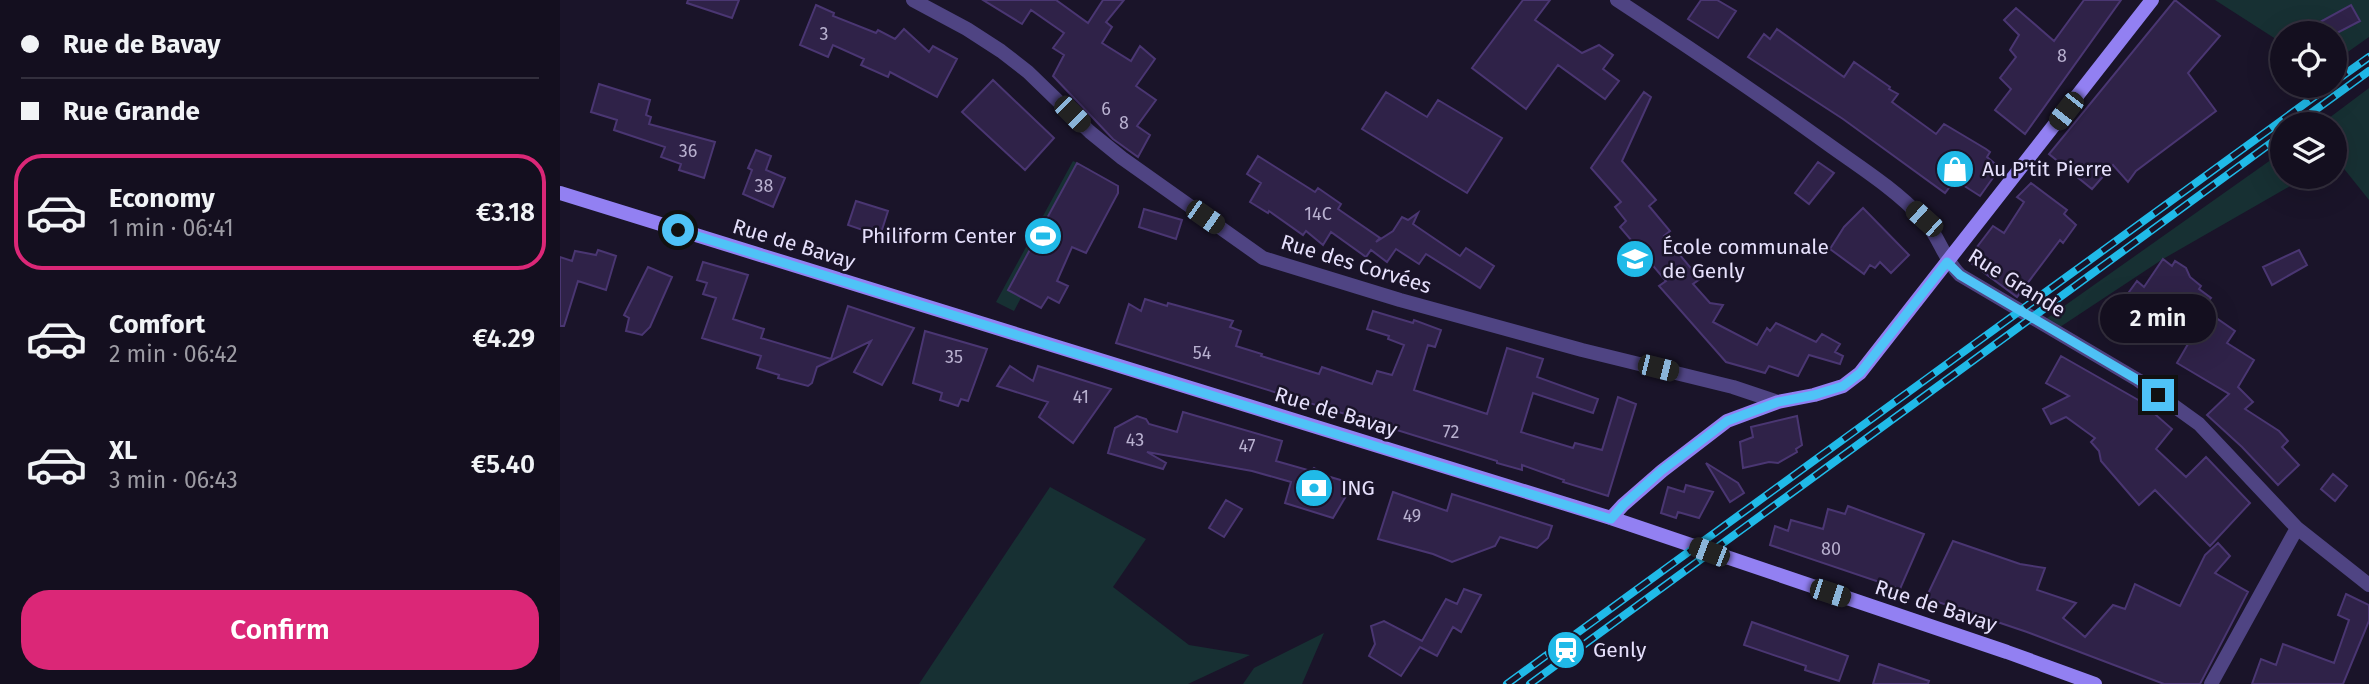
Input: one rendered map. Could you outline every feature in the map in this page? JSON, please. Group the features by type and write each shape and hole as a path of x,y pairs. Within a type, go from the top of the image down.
{"main road":[{"path":"1611,519 1661,471 1727,421 1778,402 1843,386 1860,373 2152,0"},
{"name":"Rue de Bavay","path":"560,193 1611,519 2095,684"}],"street":[{"name":"Rue des Corvées","path":"913,0 1001,51 1028,72 1090,132 1122,158 1262,258 1400,300 1582,350 1733,387 1778,402"},
{"name":"Rue Grande","path":"1617,0 1889,188 1924,219 1940,242 1947,262 1960,275 2138,380 2199,424 2297,528 2369,585"},
{"path":"2211,684 2297,528"}],"green space":[{"path":"2215,0 2369,0 2369,37 2347,53 2347,21 2270,21 2270,35"},
{"path":"2369,88 2369,200 2347,172 2347,112 2337,112"},
{"path":"2270,160 2270,189 2285,189 2163,259 2057,329 2043,321"},
{"name":"Philiform Center","path":"1073,161 1090,169 1014,311 996,302"},
{"path":"1050,487 1146,539 1113,587 1189,645 1250,655 1188,684 919,684"},
{"path":"1324,633 1302,684 1243,684 1254,668"}],"building":[{"path":"688,0 739,0 732,18 687,3"},
{"path":"983,0 1056,0 1088,23 1103,0 1124,0 1106,22 1112,27 1102,43 1131,61 1140,46 1155,59 1136,86 1156,100 1137,126 1150,135 1138,157 1113,139 1053,76 1064,55 1053,48 1064,33 1031,10 1022,24"},
{"path":"1523,0 1550,0 1535,20 1582,53 1599,45 1613,55 1603,69 1619,81 1605,99 1558,65 1526,109 1472,68"},
{"path":"1701,0 1717,0 1736,11 1718,38 1688,19"},
{"path":"2084,0 2121,0 2025,134 1995,110 2011,89 2000,78 2016,57 2010,50 2019,35 2004,20 2016,8 2054,41"},
{"path":"2175,0 2220,36 2188,73 2216,111 2136,171 2128,182 2113,165 2092,189 2049,154"},
{"path":"816,5 834,13 833,16 876,33 878,30 895,39 904,29 929,52 933,46 957,59 937,97 890,72 888,77 861,65 864,59 833,45 828,57 800,45"},
{"path":"2351,5 2360,21 2347,28 2347,21 2322,21"},
{"path":"1777,29 1844,77 1854,62 1898,94 1892,102 1936,134 1944,124 1990,152 1987,157 2000,168 1980,196 1955,180 1945,193 1843,119 1748,57 1764,34 1770,39"},
{"path":"993,80 1054,138 1025,170 962,112"},
{"path":"599,84 650,100 646,115 651,117 649,124 715,142 704,178 679,170 681,164 661,157 665,147 614,130 617,120 591,112"},
{"path":"1386,92 1427,117 1438,100 1502,138 1467,193 1362,129"},
{"path":"1644,92 1651,97 1622,161 1656,200 1649,206 1670,231 1664,236 1700,279 1693,284 1710,303 1723,305 1713,322 1757,345 1767,328 1770,331 1776,323 1816,342 1822,334 1840,344 1835,352 1843,356 1840,364 1809,355 1798,376 1769,366 1765,373 1726,362 1659,286 1666,281 1620,227 1626,221 1615,207 1621,202 1591,168"},
{"path":"756,150 771,156 766,170 785,178 773,207 743,194 752,170 748,168"},
{"path":"1258,156 1315,192 1318,188 1341,204 1338,209 1380,238 1376,242 1393,231 1402,217 1408,220 1418,213 1413,224 1460,256 1466,248 1494,266 1480,288 1426,254 1419,264 1396,249 1387,262 1371,250 1366,257 1331,232 1323,245 1306,231 1303,235 1269,211 1268,213 1250,202 1261,183 1247,174"},
{"path":"1818,162 1834,173 1809,204 1795,193"},
{"path":"1077,163 1118,186 1118,193 1086,253 1072,247 1057,281 1068,286 1059,303 1048,297 1041,308 1008,290"},
{"path":"2031,183 2067,210 2064,214 2076,225 2063,243 2060,240 2017,297 1967,260 1993,226 2004,233 2024,202 2017,197"},
{"path":"856,201 888,211 880,236 848,225"},
{"path":"1863,208 1909,255 1891,273 1880,262 1875,268 1870,265 1864,274 1830,249 1844,227"},
{"path":"1144,209 1182,220 1176,239 1139,227"},
{"path":"598,250 616,256 606,290 578,281 564,326 560,326 560,257 572,261 575,251 596,255"},
{"path":"2299,250 2307,265 2272,285 2263,267"},
{"path":"2163,259 2172,266 2175,261 2186,268 2190,277 2201,286 2199,289 2211,298 2202,308 2235,331 2227,343 2254,360 2238,387 2253,402 2245,409 2279,431 2288,441 2282,447 2299,465 2278,485 2207,415 2229,394 2177,363 2199,325 2159,298 2128,338 2112,327 2122,314 2116,310 2137,281 2144,287"},
{"path":"703,262 748,275 733,319 764,329 761,338 831,359 848,306 914,328 882,385 854,372 871,341 817,367 812,383 808,386 778,378 779,375 757,368 761,356 702,338 716,298 703,294 707,283 697,280"},
{"path":"648,267 672,277 650,327 642,335 626,331 629,318 624,315"},
{"path":"1145,299 1233,321 1230,327 1241,331 1236,346 1262,354 1261,356 1319,374 1322,367 1372,384 1377,371 1392,375 1404,345 1388,339 1389,336 1367,329 1373,311 1413,323 1414,320 1441,330 1435,347 1428,345 1414,390 1487,414 1507,348 1543,359 1537,377 1598,399 1593,413 1533,393 1521,432 1573,448 1575,443 1602,450 1618,397 1636,404 1608,496 1522,465 1522,470 1497,463 1116,343 1129,304 1141,311"},
{"path":"925,331 987,349 968,401 961,399 958,406 940,400 942,393 913,383"},
{"path":"2061,356 2140,401 2172,429 2156,449 2186,477 2206,457 2250,503 2210,546 2155,490 2139,505 2101,461 2099,451 2091,442 2095,438 2066,417 2051,424 2043,409 2069,396 2046,383"},
{"path":"1010,366 1033,381 1038,366 1111,389 1073,443 1039,417 1048,402 997,386"},
{"path":"1183,412 1282,441 1276,461 1311,471 1314,468 1327,476 1344,481 1344,487 1349,491 1333,518 1285,503 1291,482 1252,471 1147,452 1166,463 1163,469 1108,453 1115,428 1137,416 1146,419 1149,424 1177,432"},
{"path":"1797,416 1802,445 1796,449 1797,452 1778,463 1769,462 1743,468 1740,442 1753,437 1751,427"},
{"path":"1706,463 1738,483 1744,493 1730,502"},
{"path":"2333,474 2347,486 2335,501 2321,489"},
{"path":"1686,485 1713,492 1699,518 1678,512 1676,518 1661,513 1668,487 1684,492"},
{"path":"1393,492 1447,511 1452,494 1552,526 1548,538 1537,548 1500,537 1495,546 1452,562 1378,539"},
{"path":"1226,500 1242,509 1224,537 1209,528"},
{"path":"1848,506 1924,534 1900,589 1770,545 1775,526 1788,531 1791,520 1823,529 1828,509 1845,514"},
{"path":"1953,541 2020,564 2045,568 2037,590 2076,603 2063,618 2085,637 2113,605 2125,609 2135,584 2180,606 2205,555 2218,543 2230,556 2215,573 2248,592 2200,684 2164,684 2027,632 1926,598"},
{"path":"1464,589 1481,595 1461,632 1453,627 1437,656 1420,647 1401,676 1369,656 1375,644 1371,626 1384,621 1422,641 1446,599 1457,604"},
{"path":"2346,594 2369,605 2369,621 2343,684 2252,684 2261,659 2276,665 2283,644 2334,663 2349,620 2338,615"},
{"path":"1752,622 1848,656 1839,681 1805,670 1806,666 1744,645"},
{"path":"1879,664 1929,681 1928,684 1873,684"}],"railway":[{"path":"2347,73 2369,57"},
{"path":"2313,112 2369,71"},
{"path":"1507,684 2313,98"},
{"path":"1530,684 2270,144"}],"place":[{"name":"Au P'tit Pierre","path":"1955,169"},
{"name":"Philiform Center","path":"1043,236"},
{"name":"École communale de Genly","path":"1635,259"},
{"name":"ING","path":"1314,488"},
{"name":"Genly","path":"1566,650"}],"route":[{"path":"678,230 1611,519 1661,471 1727,421 1778,402 1843,386 1860,373 1947,262 1960,275 2138,380 2158,395"}]}
